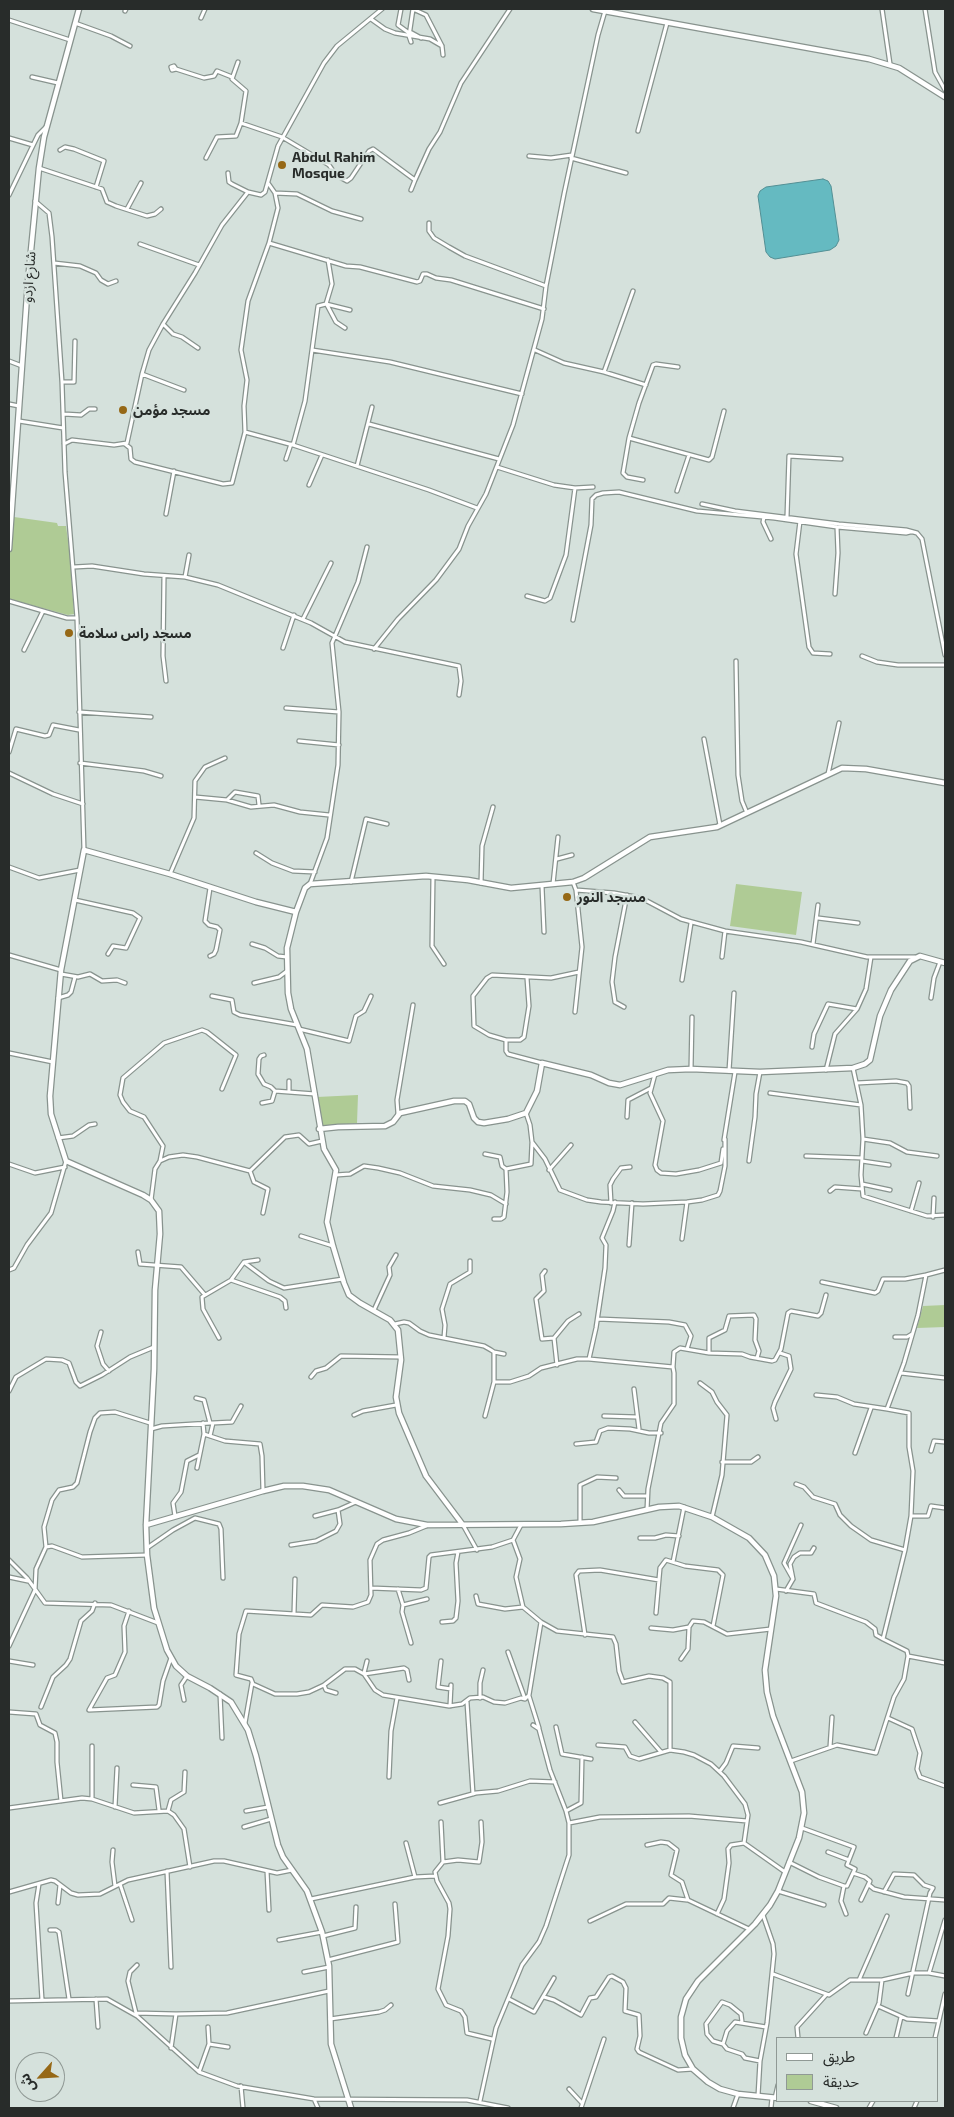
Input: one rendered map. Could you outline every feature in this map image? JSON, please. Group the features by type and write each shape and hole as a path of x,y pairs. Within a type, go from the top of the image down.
{"street":[{"name":"شارع ازدو","path":"9,549 39,168 47,126 79,9"},
{"path":"201,18 205,9"},
{"path":"228,173 229,182 232,184 248,192 264,194 278,146 331,54 337,46 382,9"},
{"path":"395,33 401,9"},
{"path":"411,42 409,34 413,9 426,15 442,46 443,55"},
{"path":"412,190 429,149 440,132 461,83 510,9"},
{"path":"593,9 846,54 890,64 945,97"},
{"path":"882,9 890,64"},
{"path":"925,9 935,72 945,90"},
{"path":"374,649 398,619 436,580 459,549 497,468 522,394 544,309 546,286 571,156 598,34 605,11"},
{"path":"371,19 395,33 430,39 442,46"},
{"path":"9,20 70,40"},
{"path":"638,131 667,22"},
{"path":"74,23 111,36 130,46"},
{"path":"398,25 409,34"},
{"path":"232,76 238,62"},
{"path":"176,69 204,78 214,76 217,71 232,76 233,80 246,91 241,123 236,136 217,137 206,158"},
{"path":"32,77 58,83"},
{"path":"241,123 282,138 329,165 336,175 346,180 351,178 373,148 415,180"},
{"path":"9,195 38,135 47,126"},
{"path":"9,138 33,145"},
{"path":"60,150 65,147 74,149 104,161 96,187"},
{"path":"529,156 551,158 571,156 626,174"},
{"path":"39,168 96,187 104,191 107,202 150,216 161,209"},
{"path":"64,444 72,440 125,444 130,448 132,461 223,484 231,484 245,432 244,412 247,380 242,362 242,340 248,301 269,243 278,208 275,193 267,182"},
{"path":"128,209 141,183"},
{"path":"125,444 129,438 142,374 149,350 222,225 248,192"},
{"path":"275,193 297,194 332,211 361,219"},
{"path":"9,1270 14,1268 27,1245 51,1213 65,1167 66,1161 57,1138 51,1114 50,1096 60,972 84,850 77,618 64,444 64,414 54,263 49,213 35,200"},
{"path":"429,223 430,231 434,238 448,248 546,286"},
{"path":"269,243 352,268 360,268 417,282 420,282 423,274 426,274 544,309"},
{"path":"140,244 199,265"},
{"path":"326,304 332,284 328,260"},
{"path":"54,263 80,266 96,273 101,280 108,284 116,281"},
{"path":"604,372 633,291"},
{"path":"326,304 332,311 336,322 345,328"},
{"path":"286,458 292,445 305,401 318,306 326,304 350,310"},
{"path":"163,324 173,334 182,336 198,348"},
{"path":"62,382 74,382 75,341"},
{"path":"312,350 390,362 522,394"},
{"path":"534,350 564,363 646,384"},
{"path":"9,361 23,366"},
{"path":"643,480 627,477 623,473 629,438 654,364 678,367"},
{"path":"142,374 184,390"},
{"path":"9,404 20,406"},
{"path":"357,466 372,407"},
{"path":"64,414 81,415 89,409 95,409"},
{"path":"629,438 707,461 711,459 724,411"},
{"path":"19,421 63,428"},
{"path":"369,424 500,459"},
{"path":"245,432 357,466 477,508"},
{"path":"310,485 322,455"},
{"path":"677,491 689,455"},
{"path":"787,517 789,456 841,459"},
{"path":"497,468 543,482 575,488 593,487"},
{"path":"166,514 174,471"},
{"path":"527,596 545,601 550,598 566,555 575,488"},
{"path":"573,620 591,525 592,499 596,495 607,492 618,492 690,510 800,521 837,527 910,532"},
{"path":"702,504 735,511 917,533 922,538 945,654"},
{"path":"764,517 763,522 771,539"},
{"path":"800,521 796,554 809,647 813,653 830,654"},
{"path":"835,594 838,553 837,527"},
{"path":"367,546 358,582 332,643 339,712 340,745 327,838 310,884 305,888 288,940 289,1002 307,1049 319,1129 325,1153 336,1166 328,1214 333,1246 346,1290 354,1299 395,1324 409,1323 420,1331 484,1346 494,1352 504,1354"},
{"path":"185,576 189,555"},
{"path":"303,619 331,563"},
{"path":"74,567 92,566 164,576 185,576 218,585 303,619 345,642 459,666 461,681 459,695"},
{"path":"164,576 163,656 166,681"},
{"path":"9,601 67,618 77,618"},
{"path":"24,650 43,611"},
{"path":"283,648 294,616"},
{"path":"862,656 885,663 923,666 945,665"},
{"path":"736,661 738,775 742,801 747,813"},
{"path":"286,708 339,712"},
{"path":"79,712 151,717"},
{"path":"828,774 839,723"},
{"path":"9,752 16,729 45,736 49,735 53,725 79,730"},
{"path":"704,739 720,826"},
{"path":"299,741 340,745"},
{"path":"170,874 194,818 194,785 203,769 225,758"},
{"path":"80,763 144,771 161,776"},
{"path":"310,884 406,877 468,880 481,884 511,888 573,882 584,878 650,837 720,826 842,768 857,768 945,783"},
{"path":"9,773 54,794 83,804"},
{"path":"227,800 232,794 240,793 258,796 259,805"},
{"path":"195,797 227,800 245,806 274,805 300,812 329,815"},
{"path":"481,884 482,846 493,807"},
{"path":"351,882 366,819 387,824"},
{"path":"553,885 558,837"},
{"path":"84,850 170,874 256,902 296,912"},
{"path":"256,853 272,863 294,872 314,872"},
{"path":"557,859 572,855"},
{"path":"9,867 39,878 80,870"},
{"path":"433,877 432,946 444,964"},
{"path":"573,882 576,890 582,947 575,1012"},
{"path":"542,886 544,932"},
{"path":"210,888 206,921 209,925 220,930 214,954 210,956"},
{"path":"576,890 627,895 647,901 667,913 691,923 725,932 813,944 852,955 871,957 920,956 943,962 934,978 932,998"},
{"path":"624,1007 615,1002 612,982 627,895"},
{"path":"75,900 126,911 140,917 126,948 113,946 108,954"},
{"path":"813,944 818,918 818,905"},
{"path":"818,918 858,923"},
{"path":"682,980 691,923"},
{"path":"722,957 725,932"},
{"path":"252,944 265,948 278,956 287,957"},
{"path":"9,956 75,977 83,977 90,974 102,981 117,980 124,983"},
{"path":"826,1071 835,1034 857,1009 866,989 871,957"},
{"path":"506,1040 507,1053 591,1075 615,1085 627,1084 668,1070 760,1072 826,1071 853,1068 870,1060 878,1023 892,990 906,965 915,957"},
{"path":"254,983 279,977 288,971"},
{"path":"528,978 529,1006 524,1038 520,1040 506,1040 489,1035 474,1026 473,996 487,978 492,975 551,978 579,972"},
{"path":"58,998 63,998 71,992 75,977"},
{"path":"729,1072 734,993"},
{"path":"212,996 232,1000 234,1012 240,1015 299,1027 349,1041 356,1016 364,1011 371,996"},
{"path":"812,1047 814,1034 828,1004 857,1009"},
{"path":"319,1129 385,1126 393,1122 398,1114 397,1100 413,1005"},
{"path":"691,1069 692,1017"},
{"path":"151,1200 154,1174 160,1161 163,1146 153,1134 144,1117 130,1111 123,1102 120,1090 123,1078 164,1042 202,1030 236,1055 222,1089"},
{"path":"9,1053 54,1062"},
{"path":"264,1055 259,1059 258,1077 262,1082 275,1091 315,1094"},
{"path":"506,1169 530,1164 532,1142 526,1113 536,1091 542,1063"},
{"path":"853,1068 861,1105 863,1139 862,1186 866,1198 933,1217 945,1216"},
{"path":"656,1073 651,1096 663,1121 655,1166 658,1172 681,1174 719,1164 722,1161 735,1072"},
{"path":"749,1161 756,1117 756,1094 760,1072"},
{"path":"289,1081 289,1092"},
{"path":"857,1083 906,1082 909,1086 910,1108"},
{"path":"627,1117 628,1100 652,1088"},
{"path":"262,1103 272,1101 275,1091"},
{"path":"770,1093 861,1105"},
{"path":"398,1114 442,1103 459,1101 469,1104 474,1118 484,1123 526,1113"},
{"path":"57,1138 73,1136 89,1125 95,1124"},
{"path":"250,1171 285,1137 299,1136 309,1144 322,1141"},
{"path":"532,1142 541,1151 557,1187 564,1192 587,1200 632,1203 687,1202 702,1200 720,1194 725,1166 725,1139"},
{"path":"863,1139 890,1143 907,1152 937,1156"},
{"path":"549,1170 571,1145"},
{"path":"485,1154 499,1156 502,1166 506,1169 506,1204 503,1219 494,1219"},
{"path":"160,1161 175,1155 184,1155 250,1171"},
{"path":"806,1156 862,1159 889,1165"},
{"path":"66,1161 151,1200 159,1211 146,1525 146,1555 151,1594 158,1623 171,1658 187,1676 231,1702 245,1723 255,1750 278,1844 311,1899 323,1934 329,1966 329,2019 332,2052 351,2108"},
{"path":"9,1164 35,1173 65,1167"},
{"path":"336,1175 350,1174 364,1166 378,1168 400,1173 434,1186 490,1195 506,1204"},
{"path":"589,1359 598,1319 606,1251 606,1245 602,1238 613,1211 610,1185 621,1168 630,1167"},
{"path":"250,1171 254,1182 268,1189 264,1214"},
{"path":"911,1211 919,1183"},
{"path":"830,1191 835,1187 862,1186 890,1190"},
{"path":"933,1217 934,1198"},
{"path":"682,1239 687,1202"},
{"path":"629,1244 632,1203"},
{"path":"301,1236 333,1246"},
{"path":"138,1252 140,1264 158,1267 181,1267 205,1295"},
{"path":"374,1310 390,1275 389,1267 396,1255"},
{"path":"219,1338 203,1309 202,1299 205,1295 231,1280 244,1262 258,1260"},
{"path":"444,1338 446,1325 442,1309 450,1284 470,1272 470,1260"},
{"path":"244,1262 269,1281 284,1288 343,1280"},
{"path":"822,1282 875,1293 878,1291 883,1279 905,1279 945,1270"},
{"path":"545,1271 542,1276 544,1291 536,1299 543,1340 554,1338 568,1321 579,1314"},
{"path":"888,1409 913,1333 926,1275"},
{"path":"231,1280 280,1297 285,1301 286,1308"},
{"path":"647,1510 646,1496 662,1421 674,1404 673,1367 676,1350 687,1348 709,1353 742,1354 772,1361 778,1358 780,1353 788,1313 791,1311 818,1316 821,1313 826,1295"},
{"path":"709,1353 709,1338 725,1330 729,1317 754,1315 759,1351 757,1358"},
{"path":"598,1319 669,1322 685,1325 691,1336 687,1348"},
{"path":"395,1324 399,1337 401,1357 396,1405 426,1476 463,1525 477,1550"},
{"path":"101,1332 97,1346 100,1357 108,1371"},
{"path":"895,1337 907,1337 913,1333"},
{"path":"554,1338 557,1365"},
{"path":"9,1391 16,1377 46,1359 62,1360 69,1363 76,1382 80,1386 130,1357 154,1346"},
{"path":"485,1416 494,1382 494,1352"},
{"path":"776,1419 773,1408 791,1369 789,1356 780,1353"},
{"path":"311,1377 316,1371 326,1368 341,1356 401,1357"},
{"path":"494,1382 510,1382 529,1376 542,1368 577,1359 673,1367"},
{"path":"901,1373 945,1378"},
{"path":"700,1383 712,1392 717,1402 728,1415 712,1517"},
{"path":"634,1389 639,1430"},
{"path":"816,1395 837,1397 871,1408 906,1412 909,1416 909,1447 913,1471 911,1516 905,1550 883,1639"},
{"path":"196,1398 204,1400 211,1423 210,1436"},
{"path":"354,1415 396,1405"},
{"path":"150,1429 162,1426 232,1422 241,1406"},
{"path":"855,1452 871,1408"},
{"path":"9,1646 35,1590 38,1562 46,1547 44,1527 52,1500 59,1490 73,1487 77,1483 95,1418 100,1413 115,1412 150,1423"},
{"path":"604,1416 638,1417"},
{"path":"197,1468 204,1434 203,1424"},
{"path":"576,1444 596,1442 598,1433 603,1429 639,1430 648,1433 660,1433"},
{"path":"204,1434 226,1441 260,1444 262,1491"},
{"path":"931,1452 934,1441 945,1442"},
{"path":"175,1516 173,1503 181,1492 186,1464 189,1458 199,1454"},
{"path":"722,1462 751,1462 758,1457"},
{"path":"580,1523 580,1485 597,1477 616,1478"},
{"path":"796,1484 804,1487 812,1497 835,1504 840,1514 851,1526 871,1540 905,1550"},
{"path":"146,1525 284,1486 316,1487 329,1490 396,1519 427,1525 580,1523 647,1510 684,1507 712,1517 750,1538 771,1566 774,1576 776,1590 765,1670 767,1692 802,1792 804,1813 802,1828 778,1891 763,1915 698,1981 686,1999 681,2017 681,2038 693,2069 717,2088 738,2094 775,2098 771,2108"},
{"path":"619,1490 624,1496 646,1496"},
{"path":"315,1516 338,1510 356,1502"},
{"path":"911,1516 928,1516 931,1506 945,1508"},
{"path":"673,1562 684,1507"},
{"path":"291,1545 316,1541 336,1531 340,1524 338,1510"},
{"path":"146,1548 172,1530 196,1518 219,1524 222,1529 223,1578"},
{"path":"427,1525 410,1533 383,1540 377,1544 370,1560 370,1599 356,1606 322,1605 311,1615 246,1611 240,1627 235,1674 251,1679 252,1682 275,1694 302,1694 324,1686 346,1669 355,1669 364,1674 378,1693 397,1698 450,1706 467,1702 470,1698 483,1697 499,1703 525,1699 529,1695"},
{"path":"371,1588 417,1591 426,1588 429,1557 431,1555 477,1550 513,1540 522,1525"},
{"path":"793,1579 784,1563 801,1525"},
{"path":"640,1538 654,1538 666,1535 679,1536"},
{"path":"513,1540 520,1559 516,1576 523,1608 541,1622 557,1631 613,1637 623,1682 649,1676 664,1678 670,1682 670,1750"},
{"path":"46,1547 52,1546 82,1558 146,1555"},
{"path":"786,1590 793,1579 790,1564 794,1557 800,1553 811,1554 814,1548"},
{"path":"442,1622 453,1621 456,1618 458,1601 456,1563 458,1552"},
{"path":"9,1560 29,1582 41,1600 48,1604 96,1603 110,1605 158,1623"},
{"path":"656,1613 659,1580 663,1562 666,1560 722,1572 713,1626"},
{"path":"585,1635 576,1575 579,1571 600,1570 659,1580"},
{"path":"9,1577 29,1582"},
{"path":"294,1613 295,1579"},
{"path":"398,1589 411,1643"},
{"path":"776,1590 814,1594 816,1603 862,1619 873,1626 876,1635 904,1649 908,1656 904,1679 894,1697 876,1753 844,1746 830,1747 791,1761"},
{"path":"476,1596 478,1604 505,1609 523,1608"},
{"path":"403,1605 427,1599"},
{"path":"41,1707 53,1677 66,1665 70,1658 82,1621 92,1611 96,1603"},
{"path":"129,1611 124,1626 124,1652 115,1675 107,1678 89,1710 157,1707 171,1658"},
{"path":"681,1659 688,1649 689,1627 693,1621 704,1622 727,1634 771,1629"},
{"path":"480,2101 492,2039 522,1965 539,1942 567,1866 569,1823 546,1757 529,1695 541,1622"},
{"path":"652,1628 673,1630 689,1627"},
{"path":"508,1652 525,1699"},
{"path":"908,1656 945,1663"},
{"path":"9,1661 33,1665"},
{"path":"364,1674 367,1661"},
{"path":"440,1661 438,1687 451,1687 450,1706"},
{"path":"364,1674 404,1668 407,1670 409,1680"},
{"path":"480,1698 480,1683 483,1670"},
{"path":"184,1700 181,1685 187,1676"},
{"path":"245,1723 252,1682"},
{"path":"324,1686 326,1690 336,1693"},
{"path":"220,1694 222,1738"},
{"path":"389,1777 391,1731 397,1698"},
{"path":"467,1702 473,1794"},
{"path":"9,1712 36,1714 40,1725 55,1733 57,1742 56,1762 62,1801"},
{"path":"830,1747 832,1716"},
{"path":"888,1718 912,1729 920,1753 917,1770 920,1777 945,1786"},
{"path":"635,1722 661,1752"},
{"path":"533,1725 539,1729"},
{"path":"556,1727 562,1754 591,1759"},
{"path":"598,1745 625,1747 630,1756 639,1759 670,1750 704,1759 720,1771 745,1804 747,1821 744,1843"},
{"path":"92,1746 92,1799"},
{"path":"720,1771 726,1763 732,1746 758,1748"},
{"path":"566,1810 581,1803 582,1757"},
{"path":"115,1807 117,1768"},
{"path":"168,1811 171,1800 184,1792 185,1772"},
{"path":"440,1803 530,1782 555,1782"},
{"path":"133,1785 156,1787 159,1810"},
{"path":"9,1808 92,1799 134,1813 159,1810 168,1811 174,1815 184,1829 190,1867"},
{"path":"246,1811 268,1807"},
{"path":"569,1823 600,1817 689,1816 747,1821"},
{"path":"244,1828 271,1819"},
{"path":"441,1822 443,1862"},
{"path":"481,1822 482,1842 479,1862 458,1860 443,1862 437,1868 435,1876 450,1909 448,1936 438,1982 439,1994 446,2005 462,2012 466,2020 467,2033 492,2039"},
{"path":"802,1828 854,1848 847,1865 855,1869 847,1886 844,1886 841,1901 846,1914"},
{"path":"647,1845 661,1842 668,1843 677,1850 671,1875 682,1882 688,1900"},
{"path":"406,1843 415,1877"},
{"path":"717,1914 724,1899 729,1863 728,1849 731,1845 744,1843 785,1872"},
{"path":"113,1850 112,1862 115,1886"},
{"path":"828,1852 849,1860"},
{"path":"9,1892 54,1881 71,1893 100,1894 120,1884 218,1860 277,1873 292,1870"},
{"path":"789,1862 819,1877 844,1886"},
{"path":"167,1871 171,1967"},
{"path":"268,1871 269,1910"},
{"path":"853,1873 869,1879 869,1885 861,1900"},
{"path":"884,1892 894,1874 904,1873 914,1875 924,1885 933,1888 908,1994"},
{"path":"311,1899 415,1877 435,1876"},
{"path":"39,1884 36,1904 42,2000"},
{"path":"120,1884 132,1920"},
{"path":"58,1903 60,1885"},
{"path":"869,1885 874,1889 908,1898 945,1900"},
{"path":"778,1891 824,1905"},
{"path":"590,1921 626,1904 663,1904 669,1898 688,1900 749,1929"},
{"path":"328,1960 398,1942 395,1904"},
{"path":"279,1940 355,1928 356,1907"},
{"path":"758,2097 760,2061 773,1974 773,1944 763,1915"},
{"path":"859,1980 887,1916"},
{"path":"929,1973 945,1920"},
{"path":"50,1930 59,1932 69,1999"},
{"path":"136,2014 128,1981 130,1972 137,1965"},
{"path":"304,1972 329,1966"},
{"path":"773,1974 826,1995 833,1994 847,1981 882,1980 914,1973 945,1976"},
{"path":"544,1997 554,2000 582,2015 591,1998 596,1997 609,1977 612,1976 623,1982 626,1988 625,2011 639,2015 640,2036 637,2049 639,2052 678,2070 693,2069"},
{"path":"509,1999 533,2013 554,1978"},
{"path":"866,2033 878,2006 882,1980"},
{"path":"136,2014 227,2012 329,1991"},
{"path":"935,2037 945,1994"},
{"path":"798,2037 797,2027 826,1995"},
{"path":"96,1999 98,2027"},
{"path":"9,2001 107,1999 136,2014 199,2072 242,2086 314,2099 480,2101 508,2108"},
{"path":"742,2022 741,2014 730,2005 722,2002 706,2024 707,2034 713,2041 722,2044 727,2049 742,2054 745,2058 760,2061"},
{"path":"329,2019 379,2012 385,2010 391,2004"},
{"path":"878,2006 901,2017 939,2021"},
{"path":"172,2048 176,2014"},
{"path":"896,2037 901,2017"},
{"path":"722,2044 733,2023 742,2022 766,2028"},
{"path":"199,2072 209,2044 208,2027"},
{"path":"582,2108 582,2103 586,2096 604,2039"},
{"path":"209,2044 228,2047"},
{"path":"242,2086 244,2108"},
{"path":"569,2089 582,2103"},
{"path":"733,2108 738,2094"},
{"path":"314,2099 318,2108"},
{"path":"815,2102 836,2108"}],"green space":[{"path":"14,517 66,526 74,614 68,615 9,599 9,562"},
{"path":"736,884 802,892 796,935 730,926"},
{"path":"358,1095 357,1123 322,1127 317,1097"},
{"path":"945,1305 945,1327 917,1328 923,1306"}],"water":[{"path":"823,179 828,181 831,186 839,240 836,246 830,250 775,259 770,257 766,252 758,196 760,191 766,187"}],"place":[{"name":"Abdul Rahim Mosque","path":"282,165"},
{"name":"مسجد مؤمن","path":"123,410"},
{"name":"مسجد راس سلامة","path":"69,633"},
{"name":"مسجد النور","path":"567,897"}]}
